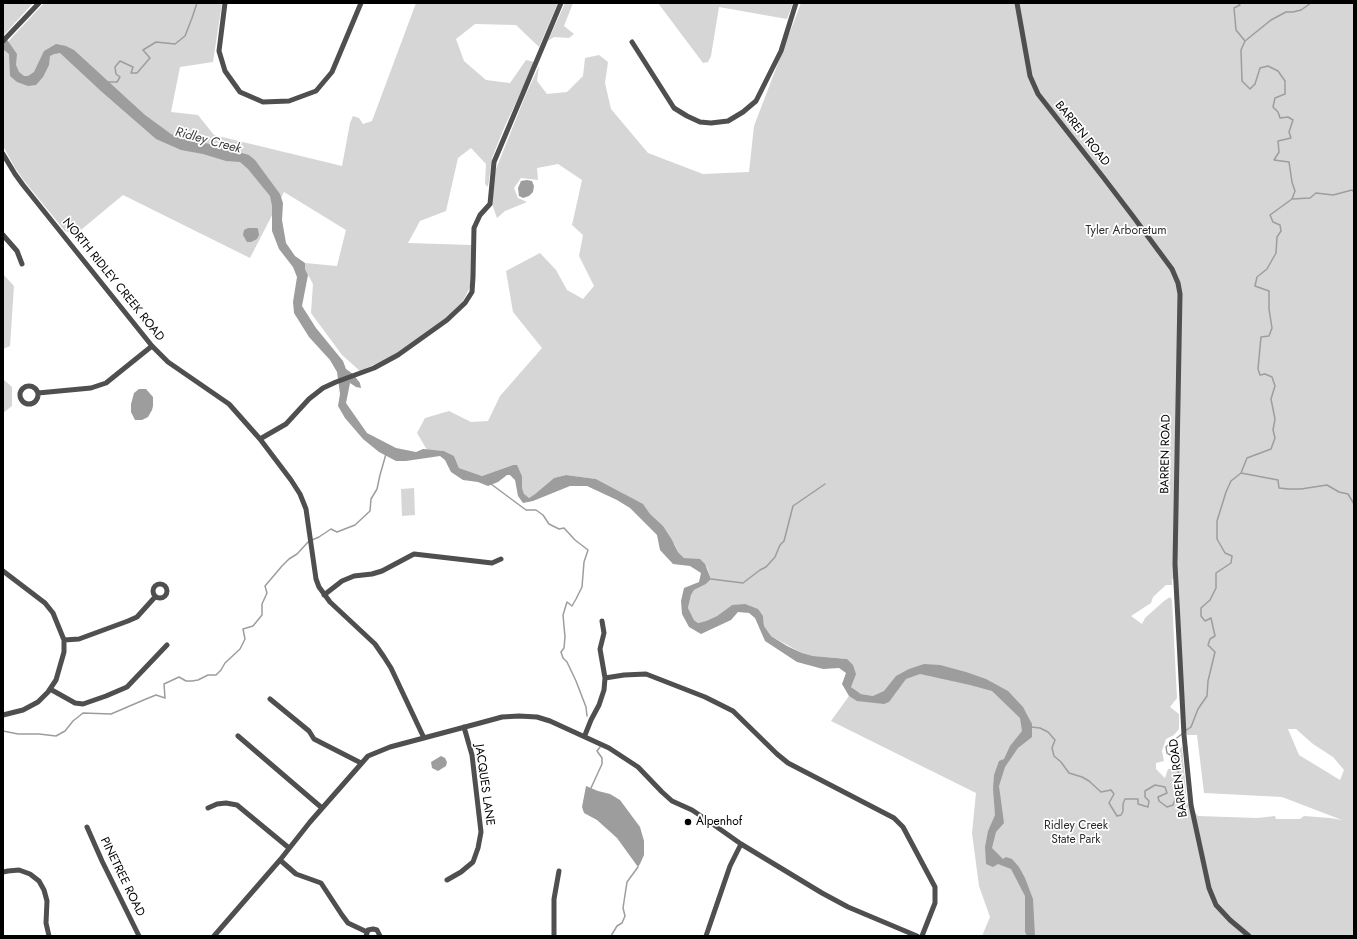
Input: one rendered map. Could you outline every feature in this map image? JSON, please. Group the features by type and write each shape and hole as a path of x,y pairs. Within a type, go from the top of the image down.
{"street":[{"path":"5,40 39,3"},
{"path":"225,3 219,51 225,71 240,92 262,102 290,101 316,91 332,72 361,3"},
{"path":"260,439 286,424 309,399 323,388 380,365 398,355 447,320 465,303 472,292 474,228 480,215 490,204 494,162 561,3"},
{"path":"632,42 674,108 686,116 700,122 711,123 728,120 743,112 756,101 780,51 796,3"},
{"name":"BARREN ROAD","path":"1017,3 1030,76 1038,94 1132,215 1172,269 1178,283 1180,294 1174,564 1184,735 1191,805 1209,888 1216,905 1230,920 1249,936"},
{"name":"NORTH RIDLEY CREEK ROAD","path":"3,154 15,174 152,346 168,362 230,404 260,439 291,480 300,494 306,509 316,579 319,587 324,595 375,644 391,668 424,738"},
{"path":"3,235 17,251 22,264"},
{"path":"38,393 91,388 106,383 152,346"},
{"path":"324,595 342,581 354,576 382,571 414,554 492,563 501,559"},
{"path":"3,571 45,603 53,613 64,640 64,652 61,664 56,680 50,689 38,702 23,710 3,715"},
{"path":"64,640 79,639 137,617 155,597"},
{"path":"585,735 599,705 604,690 605,678 600,649 604,633 602,621"},
{"path":"50,689 75,703 83,704 106,696 127,687 167,645"},
{"path":"605,678 646,674 705,697 733,711 788,763 894,818 903,827 934,887 935,903 922,936"},
{"path":"270,698 309,731 314,739 361,763"},
{"path":"215,936 322,808 368,756 375,752 502,717 537,717 585,735 624,757 638,767 672,801 702,817 741,844 822,893 848,907 917,936"},
{"name":"JACQUES LANE","path":"447,880 461,872 473,862 478,848 481,832 472,755 464,727"},
{"path":"238,736 322,808"},
{"path":"208,808 216,804 226,803 237,805 289,848"},
{"name":"PINETREE ROAD","path":"87,827 139,936"},
{"path":"706,936 730,866 741,844"},
{"path":"280,860 296,874 321,883 348,923 366,934 370,929 375,929 379,932 380,936"},
{"path":"3,872 19,870 30,874 39,881 44,890 47,901 46,923 49,936"},
{"path":"554,936 554,899 559,871"}],"green space":[{"path":"3,3 33,3 4,35 3,34"},
{"path":"44,3 222,3 213,62 180,67 171,112 198,115 214,135 342,166 350,123 353,116 359,118 363,124 372,121 416,3 558,3 539,47 516,25 475,24 456,39 464,61 486,80 510,83 526,60 535,62 504,128 492,158 488,187 485,184 486,164 471,148 458,158 446,211 420,221 408,243 472,245 471,285 462,303 447,319 397,354 360,371 342,355 311,313 313,284 305,269 305,263 337,266 346,230 284,192 250,258 123,195 76,234 65,231 25,182 15,168 3,146 3,47"},
{"path":"565,3 573,3 564,26 574,34 569,38 554,37 548,41"},
{"path":"658,3 793,3 787,19 719,7 711,56 708,62 703,63"},
{"path":"801,3 1354,3 1354,936 982,936 990,917 979,886 972,833 976,793 831,721 849,696 873,696 861,694 851,687 847,659 813,656 802,653 771,636 764,626 763,616 732,605 717,616 698,623 694,620 688,608 691,595 694,590 706,584 711,579 707,567 690,559 684,558 678,552 675,545 624,494 596,479 566,475 554,478 529,498 524,495 522,488 522,476 519,470 513,465 482,476 459,468 454,456 444,451 427,450 417,433 425,418 449,411 471,422 488,421 500,396 542,348 513,312 506,271 540,253 556,270 567,290 583,299 594,286 579,256 583,235 572,225 582,180 558,164 537,168 538,180 521,178 514,188 518,198 527,202 505,211 497,218 492,204 494,174 526,94 539,66 537,81 547,94 567,92 583,76 585,58 599,55 608,62 605,83 611,109 648,153 703,174 749,172 754,126","holes":["1172,579 1175,580 1184,735 1197,735 1204,793 1282,797 1342,820 1304,816 1300,819 1276,819 1275,816 1257,818 1198,816 1187,803 1182,746 1179,751 1176,769 1168,769 1165,778 1156,769 1156,763 1164,761 1162,751 1166,739 1174,735 1179,729 1179,714 1170,707 1177,698 1172,600 1170,597 1164,601 1145,618 1142,624 1131,616 1151,603 1153,597 1166,585 1172,585","1288,729 1296,729 1313,744 1333,757 1344,770 1340,780 1299,755"]},
{"path":"3,274 14,286 10,346 3,349"},
{"path":"3,379 12,387 12,406 3,413"},
{"path":"414,488 415,515 402,516 401,489"}],"shaded area":[{"path":"3,34 17,54 16,65 19,72 24,76 28,76 34,72 44,51 56,44 66,46 74,50 145,115 171,134 249,155 255,160 280,194 283,203 282,220 286,243 295,256 305,263 305,269 308,275 302,306 316,328 343,361 346,369 353,374 360,383 361,388 350,383 346,403 367,433 396,448 416,452 423,449 444,451 454,456 459,468 482,476 517,465 522,476 522,488 524,494 529,498 554,478 566,475 596,479 643,504 650,514 663,526 678,552 684,558 700,559 705,564 711,579 706,584 694,590 691,595 688,608 694,620 698,623 706,621 717,616 732,605 745,604 758,609 763,616 764,626 771,636 787,646 813,656 847,659 853,665 856,674 851,687 861,694 873,696 884,691 896,676 909,669 924,664 940,665 966,672 986,679 1008,691 1023,707 1032,724 1032,737 1018,748 1005,767 999,786 1004,823 996,832 992,848 1003,859 1006,857 1012,859 1019,867 1025,878 1033,899 1035,936 1027,936 1025,932 1025,896 1011,869 998,864 993,867 986,864 985,847 988,831 995,815 993,789 994,775 999,761 1004,759 1010,746 1022,731 1020,718 992,691 920,674 906,679 889,702 884,704 857,701 849,696 842,684 846,673 839,668 823,669 797,662 765,641 755,618 749,613 738,612 731,620 701,634 689,627 682,614 681,601 684,588 699,582 701,573 690,566 673,564 660,550 657,535 630,508 617,500 587,486 570,486 533,501 523,503 518,496 515,480 510,475 507,475 498,482 488,486 478,482 463,480 451,472 445,460 440,456 396,461 379,452 363,439 345,418 338,406 340,394 337,372 330,360 309,337 294,313 293,302 297,277 293,267 279,249 272,231 272,206 270,196 248,169 240,162 226,161 203,154 181,150 156,139 60,53 50,56 49,65 43,77 36,85 28,86 17,82 10,76 9,54 3,49"},
{"path":"521,181 532,181 534,186 533,192 529,196 523,198 519,196 518,188"},
{"path":"248,228 258,229 259,235 257,239 251,242 247,242 243,235 244,230"},
{"path":"139,389 146,389 153,397 153,406 148,417 142,420 135,420 131,412 131,404 134,393"},
{"path":"441,756 445,758 447,762 446,766 438,771 432,768 431,762"},
{"path":"586,786 610,794 620,800 640,827 644,841 644,855 638,867 617,838 597,820 584,813 582,807"}],"waterway":[{"path":"108,82 117,82 120,77 116,74 115,67 120,61 133,67 131,73 137,73 150,58 143,50 156,42 175,44 185,36 197,3"},
{"path":"1185,731 1191,727 1198,709 1207,696 1208,681 1215,652 1208,645 1210,639 1215,636 1211,618 1205,621 1201,616 1201,608 1210,600 1216,588 1216,573 1231,563 1232,556 1225,553 1217,539 1217,521 1231,481 1241,473 1247,458 1271,449 1275,438 1273,430 1275,419 1271,399 1275,386 1272,377 1265,374 1260,375 1258,369 1261,337 1269,336 1272,328 1269,309 1269,291 1255,286 1257,277 1267,269 1276,253 1277,237 1281,231 1280,225 1273,222 1270,215 1292,199 1295,191 1289,162 1274,160 1279,152 1278,141 1291,138 1289,132 1293,120 1288,117 1280,118 1278,112 1273,107 1275,98 1285,94 1285,81 1278,71 1268,66 1260,68 1255,84 1250,89 1242,81 1241,50 1245,41 1236,30 1234,8 1240,5 1238,3"},
{"path":"1245,41 1271,20 1286,12 1301,10 1311,3"},
{"path":"1292,199 1310,198 1316,193 1333,195 1352,190 1354,192"},
{"path":"312,540 331,529 337,532 355,525 370,511 371,499 377,489 386,454"},
{"path":"1241,473 1278,480 1279,488 1301,489 1327,485 1339,492 1348,494 1354,504"},
{"path":"491,484 526,510 536,510 543,515 549,524 559,529 564,528 575,540 588,550 584,562 582,587 572,606 567,602 563,615 565,637 564,648 561,652 576,681 586,707 587,716"},
{"path":"711,579 743,583 766,567 775,557 780,545 784,541 793,506 825,484"},
{"path":"3,731 18,734 56,736 65,731 73,721 83,713 111,714 156,695 165,698 164,684 179,677 186,681 192,681 208,675 216,675 225,663 240,649 245,639 243,629 253,626 262,615 262,604 267,593 265,586 282,566 297,554 309,541"},
{"path":"1031,727 1040,728 1048,732 1055,740 1052,748 1054,756 1061,762 1069,773 1089,781 1101,792 1111,790 1114,794 1109,803 1117,816 1121,815 1123,811 1125,799 1138,799 1138,804 1148,807 1149,801 1145,797 1145,791 1155,785 1165,787 1167,793 1158,797 1159,801 1167,807 1173,805 1176,797 1175,788 1179,779 1179,764 1175,758 1167,753 1166,747 1182,734"},
{"path":"591,788 602,764 602,758 597,751 600,747"},
{"path":"611,936 617,926 622,923 625,916 623,908 627,882 638,867"}],"place":[{"name":"Alpenhof","path":"688,822"}],"water label":[{"name":"Ridley Creek","path":"208,141"}],"park label":[{"name":"Tyler Arboretum","path":"1126,231"},
{"name":"Ridley Creek State Park","path":"1076,833"}]}
